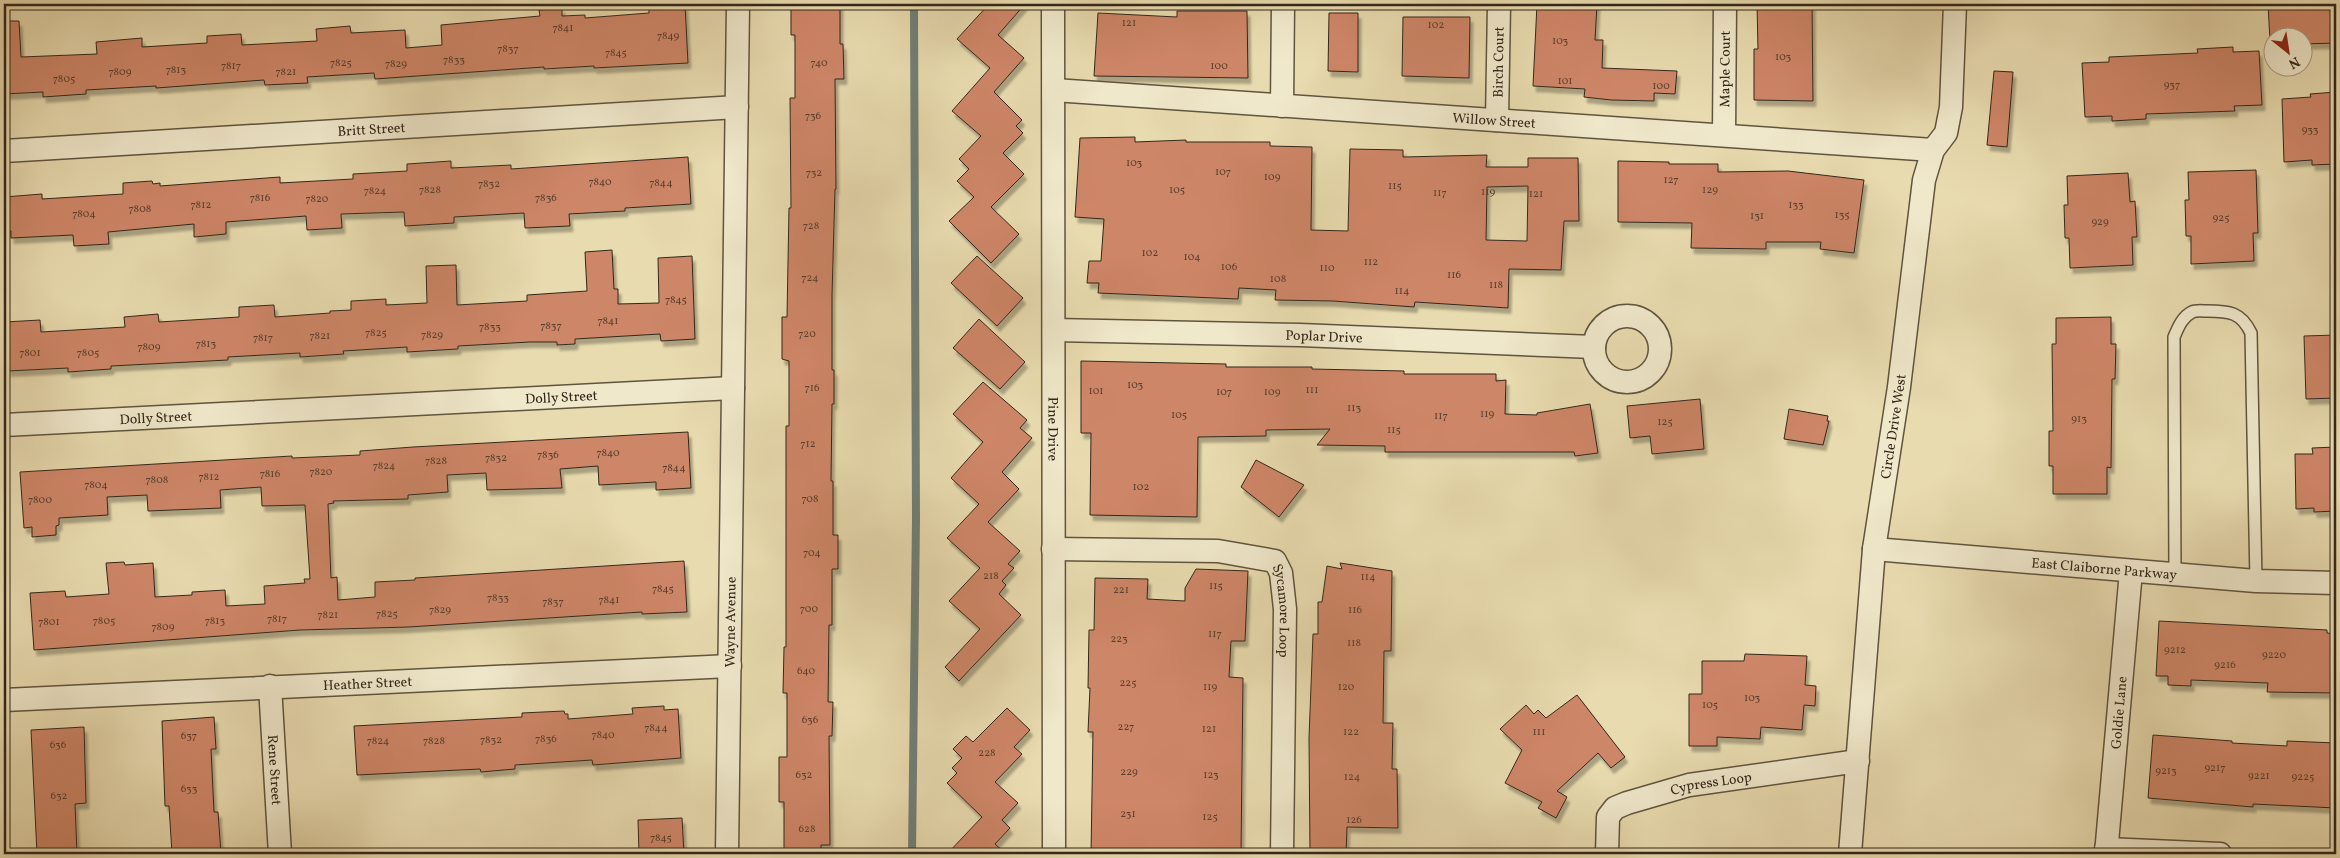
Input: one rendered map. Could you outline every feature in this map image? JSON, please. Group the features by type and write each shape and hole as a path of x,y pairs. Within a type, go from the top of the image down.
{"street":[{"path":"733,388 738,4"},
{"name":"Pine Drive","path":"1053,4 1054,854"},
{"path":"1282,106 1283,4"},
{"name":"Birch Court","path":"1497,120 1499,4"},
{"name":"Maple Court","path":"1724,135 1725,4"},
{"name":"Circle Drive West","path":"1850,854 1874,549 1899,387 1924,180 1933,150 1946,133 1952,107 1955,4"},
{"name":"Willow Street","path":"1054,90 1933,150"},
{"name":"Britt Street","path":"4,151 737,107"},
{"name":"Poplar Drive","path":"1054,330 1300,335 1594,347"},
{"name":"Dolly Street","path":"4,425 733,388"},
{"name":"Wayne Avenue","path":"727,854 733,388"},
{"name":"Sycamore Loop","path":"1054,548 1218,551 1275,561 1281,573 1284,609 1282,854"},
{"name":"East Claiborne Parkway","path":"1874,549 2256,581 2336,583"},
{"name":"Goldie Lane","path":"2106,852 2131,571"},
{"name":"Heather Street","path":"4,700 270,686 730,666"},
{"name":"Rene Street","path":"270,686 280,854"},
{"name":"Cypress Loop","path":"1607,854 1608,817 1615,808 1627,803 1689,785 1858,761"},
{"path":"2106,852 2220,854"}],"lane":[{"path":"2175,574 2174,337 2182,320 2193,312 2222,311 2235,314 2246,321 2251,333 2256,581"}],"building":[{"path":"791,4 840,4 840,44 843,44 844,79 835,79 836,189 832,295 834,404 832,404 831,481 833,481 833,535 838,535 838,569 832,569 832,625 829,625 828,702 833,702 832,736 829,736 830,845 821,845 821,854 784,854 784,802 779,802 779,757 787,757 787,693 783,693 784,647 786,647 786,426 789,426 789,361 782,359 782,317 787,317 789,208 791,208 790,98 795,98 795,35 791,35"},
{"path":"989,4 1025,4 998,35 1024,58 994,92 1022,120 1016,126 1023,133 1003,153 1024,174 991,207 1019,234 991,263 949,221 974,197 957,181 969,169 959,159 981,136 952,111 990,68 957,39"},
{"path":"1537,4 1597,4 1595,40 1603,40 1602,68 1677,71 1675,94 1654,93 1654,101 1611,100 1584,97 1585,89 1533,86"},
{"path":"1757,4 1812,4 1813,101 1754,100 1754,49 1758,49"},
{"path":"2268,4 2336,4 2336,43 2312,44 2312,28 2269,28"},
{"path":"685,5 688,63 594,68 594,66 544,69 544,67 375,79 374,73 307,77 308,83 265,85 264,80 156,88 156,86 86,90 86,94 43,97 43,92 4,94 4,21 19,21 21,57 97,54 96,42 142,38 142,47 207,43 207,36 241,34 242,45 317,41 316,29 350,26 351,33 405,30 406,48 442,45 441,25 540,16 539,10 562,8 562,16 585,15 585,18 649,13 649,7"},
{"path":"1177,11 1247,11 1248,78 1094,76 1098,13 1177,17"},
{"path":"1329,13 1358,13 1358,72 1328,71"},
{"path":"1403,17 1470,17 1469,78 1402,76"},
{"path":"2233,47 2233,52 2259,51 2262,105 2234,106 2235,111 2146,114 2146,119 2112,121 2112,116 2085,117 2082,63 2109,62 2109,57 2198,53 2197,49"},
{"path":"1994,71 2013,72 2007,147 1987,145"},
{"path":"2336,92 2336,164 2312,165 2312,160 2284,162 2282,99 2311,97 2310,94"},
{"path":"1135,137 1135,142 1186,140 1186,142 1270,142 1270,146 1312,147 1311,230 1348,231 1350,149 1403,150 1403,157 1487,155 1486,167 1528,167 1528,158 1578,158 1579,221 1564,221 1561,270 1509,269 1508,308 1415,302 1414,307 1333,301 1275,300 1276,290 1239,288 1238,299 1098,293 1099,283 1087,283 1089,261 1101,261 1104,219 1075,217 1080,138","holes":["1528,186 1527,241 1486,240 1487,187"]},
{"path":"688,157 691,204 625,208 625,211 569,214 570,226 525,228 524,213 454,217 454,223 405,226 404,212 341,214 342,228 307,230 306,216 226,222 226,234 194,237 194,224 108,232 109,244 74,246 73,235 11,238 11,231 4,231 4,197 42,194 42,199 123,194 123,183 152,181 153,184 160,183 160,186 280,177 280,183 353,179 353,174 407,171 407,164 451,161 451,168 511,165 511,169"},
{"path":"1618,161 1718,164 1718,172 1788,171 1864,180 1854,253 1820,249 1821,242 1766,242 1766,249 1691,248 1692,223 1618,222"},
{"path":"2256,170 2258,233 2253,233 2254,261 2191,264 2191,236 2186,236 2185,200 2189,200 2188,172"},
{"path":"2128,173 2130,202 2135,201 2137,237 2132,237 2133,265 2070,268 2069,238 2065,238 2064,205 2068,205 2067,176"},
{"path":"612,250 614,289 618,289 618,304 659,303 658,258 692,256 695,339 661,341 660,334 575,339 575,344 557,345 557,342 530,342 458,346 458,349 407,352 407,347 343,351 344,354 300,357 300,353 228,357 228,360 111,366 111,369 68,372 68,368 8,371 5,322 40,320 41,332 125,327 124,317 158,314 159,322 239,317 239,307 274,305 275,317 351,310 351,301 386,299 386,305 427,303 426,266 456,265 457,305 527,301 527,295 587,291 585,252"},
{"path":"977,256 1023,298 997,326 951,283"},
{"path":"2111,317 2111,344 2116,344 2115,379 2112,379 2111,468 2107,467 2107,494 2053,494 2053,466 2049,466 2049,431 2053,431 2052,344 2056,344 2056,318"},
{"path":"979,319 1025,362 1000,389 953,348"},
{"path":"2336,335 2336,398 2306,399 2304,336"},
{"path":"1081,361 1226,364 1226,367 1312,367 1312,369 1404,371 1404,374 1496,374 1496,381 1506,380 1505,414 1537,415 1537,413 1590,404 1598,453 1575,456 1574,452 1385,452 1385,446 1317,445 1330,429 1266,430 1266,436 1198,437 1197,517 1090,515 1091,433 1081,433"},
{"path":"983,382 1027,420 1020,428 1032,438 1002,472 1019,489 988,522 1020,551 1008,564 1014,568 1002,581 1006,585 999,594 1021,615 959,681 945,667 980,629 949,601 980,568 947,538 979,504 951,478 983,442 953,414"},
{"path":"1700,399 1704,449 1652,454 1650,436 1630,438 1627,406"},
{"path":"1789,409 1828,416 1827,421 1829,421 1823,445 1784,439"},
{"path":"688,432 691,488 656,490 656,482 599,485 598,466 560,469 562,488 487,490 486,473 447,475 448,492 408,495 408,499 333,501 334,503 328,504 331,578 337,577 338,600 375,597 375,582 684,561 687,612 642,614 642,612 409,627 300,630 34,650 30,593 65,591 66,597 109,594 106,563 124,562 125,565 153,563 155,597 192,595 192,592 225,590 226,606 265,604 264,586 305,583 304,579 310,579 305,505 262,506 261,487 220,490 221,508 148,511 147,495 107,497 108,515 59,518 59,525 56,526 56,535 32,537 32,527 24,528 20,472 292,456 292,458 360,455 360,451 413,447"},
{"path":"2336,447 2336,511 2314,512 2314,508 2296,509 2295,454 2313,454 2312,448"},
{"path":"1256,460 1304,485 1279,517 1241,487"},
{"path":"1340,563 1392,571 1391,651 1384,651 1383,723 1393,723 1392,769 1397,769 1398,828 1347,827 1346,854 1310,854 1309,738 1313,634 1318,634 1318,602 1322,602 1327,566 1342,569"},
{"path":"1196,569 1248,571 1245,641 1231,641 1229,677 1243,678 1241,854 1091,854 1093,732 1088,732 1090,688 1088,688 1089,630 1094,630 1095,578 1148,579 1147,599 1185,601 1185,588"},
{"path":"2159,621 2327,630 2327,633 2336,634 2336,693 2267,692 2268,683 2191,680 2191,686 2168,685 2168,676 2156,676"},
{"path":"1745,654 1807,656 1805,685 1816,686 1815,706 1804,705 1802,730 1761,727 1760,739 1717,737 1717,746 1689,746 1689,694 1702,694 1702,661 1744,661"},
{"path":"1577,695 1625,757 1611,768 1598,753 1557,791 1567,797 1556,818 1538,808 1542,802 1505,783 1522,750 1500,729 1526,705 1534,714 1538,710 1546,718"},
{"path":"664,706 664,710 678,709 681,758 593,765 592,760 515,765 515,769 481,772 480,769 357,775 354,726 522,717 522,713 564,711 565,714 568,714 568,719 633,714 632,708"},
{"path":"1007,708 1030,730 1014,747 1022,754 995,782 1018,803 1002,820 1010,828 995,844 1006,854 947,854 982,817 947,783 957,773 952,768 962,758 953,749 966,736 973,742"},
{"path":"214,717 216,749 211,749 214,812 218,812 221,854 172,854 169,806 165,806 162,721"},
{"path":"84,727 86,803 75,804 77,854 37,854 31,730"},
{"path":"2153,735 2232,741 2232,743 2287,746 2287,741 2336,743 2336,808 2253,804 2253,807 2148,798"},
{"path":"682,818 684,854 639,854 638,820"}],"waterway":[{"path":"912,854 916,518 914,4"}]}
